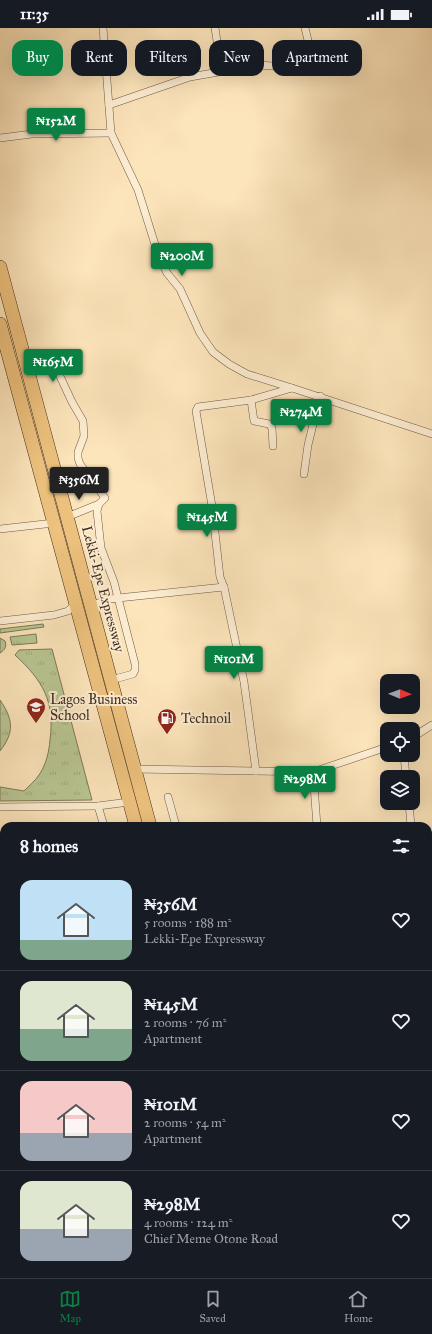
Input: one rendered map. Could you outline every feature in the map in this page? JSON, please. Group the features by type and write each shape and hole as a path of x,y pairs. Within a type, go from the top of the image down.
{"highway":[{"name":"Lekki-Epe Expressway","path":"0,267 149,822"},
{"path":"0,324 135,822"}],"street":[{"path":"103,28 111,133 138,190 158,254 167,273 180,289 200,333 213,352 229,364 247,374 320,396 432,434"},
{"path":"214,28 216,40"},
{"path":"264,65 300,68 311,66 313,61 305,28"},
{"path":"109,105 190,77 209,74"},
{"path":"0,138 32,134 111,133"},
{"path":"25,362 50,366 58,372 83,421 84,436 78,452 80,464 105,498 99,504 67,517"},
{"path":"256,771 244,682 224,587 220,576 212,506 196,411 198,407 202,406 251,400 292,388"},
{"path":"304,474 308,445 320,396"},
{"path":"251,400 254,421 269,424 272,428 273,446"},
{"path":"99,504 97,511 101,548 114,582 135,664 133,674 111,680"},
{"path":"0,529 54,523"},
{"path":"91,605 118,598 224,587"},
{"path":"0,621 54,615 68,611 76,604"},
{"path":"420,733 432,725"},
{"path":"135,769 312,772 380,749"},
{"path":"312,772 317,822"},
{"path":"168,796 175,822"},
{"path":"0,807 98,806 129,802"},
{"path":"98,806 103,822"},
{"path":"410,810 411,822"}],"green space":[{"path":"43,624 44,627 0,633 0,629"},
{"path":"36,634 37,643 12,645 10,637"},
{"path":"0,638 5,641 6,646 0,653"},
{"path":"52,649 92,800 0,801 0,787 24,791 34,781 45,763 50,740 51,714 45,693 33,674 15,655 19,650"},
{"path":"0,700 10,719 10,732 0,751"}],"place":[{"name":"Lagos Business School","path":"36,724"},
{"name":"Technoil","path":"167,735"}]}
